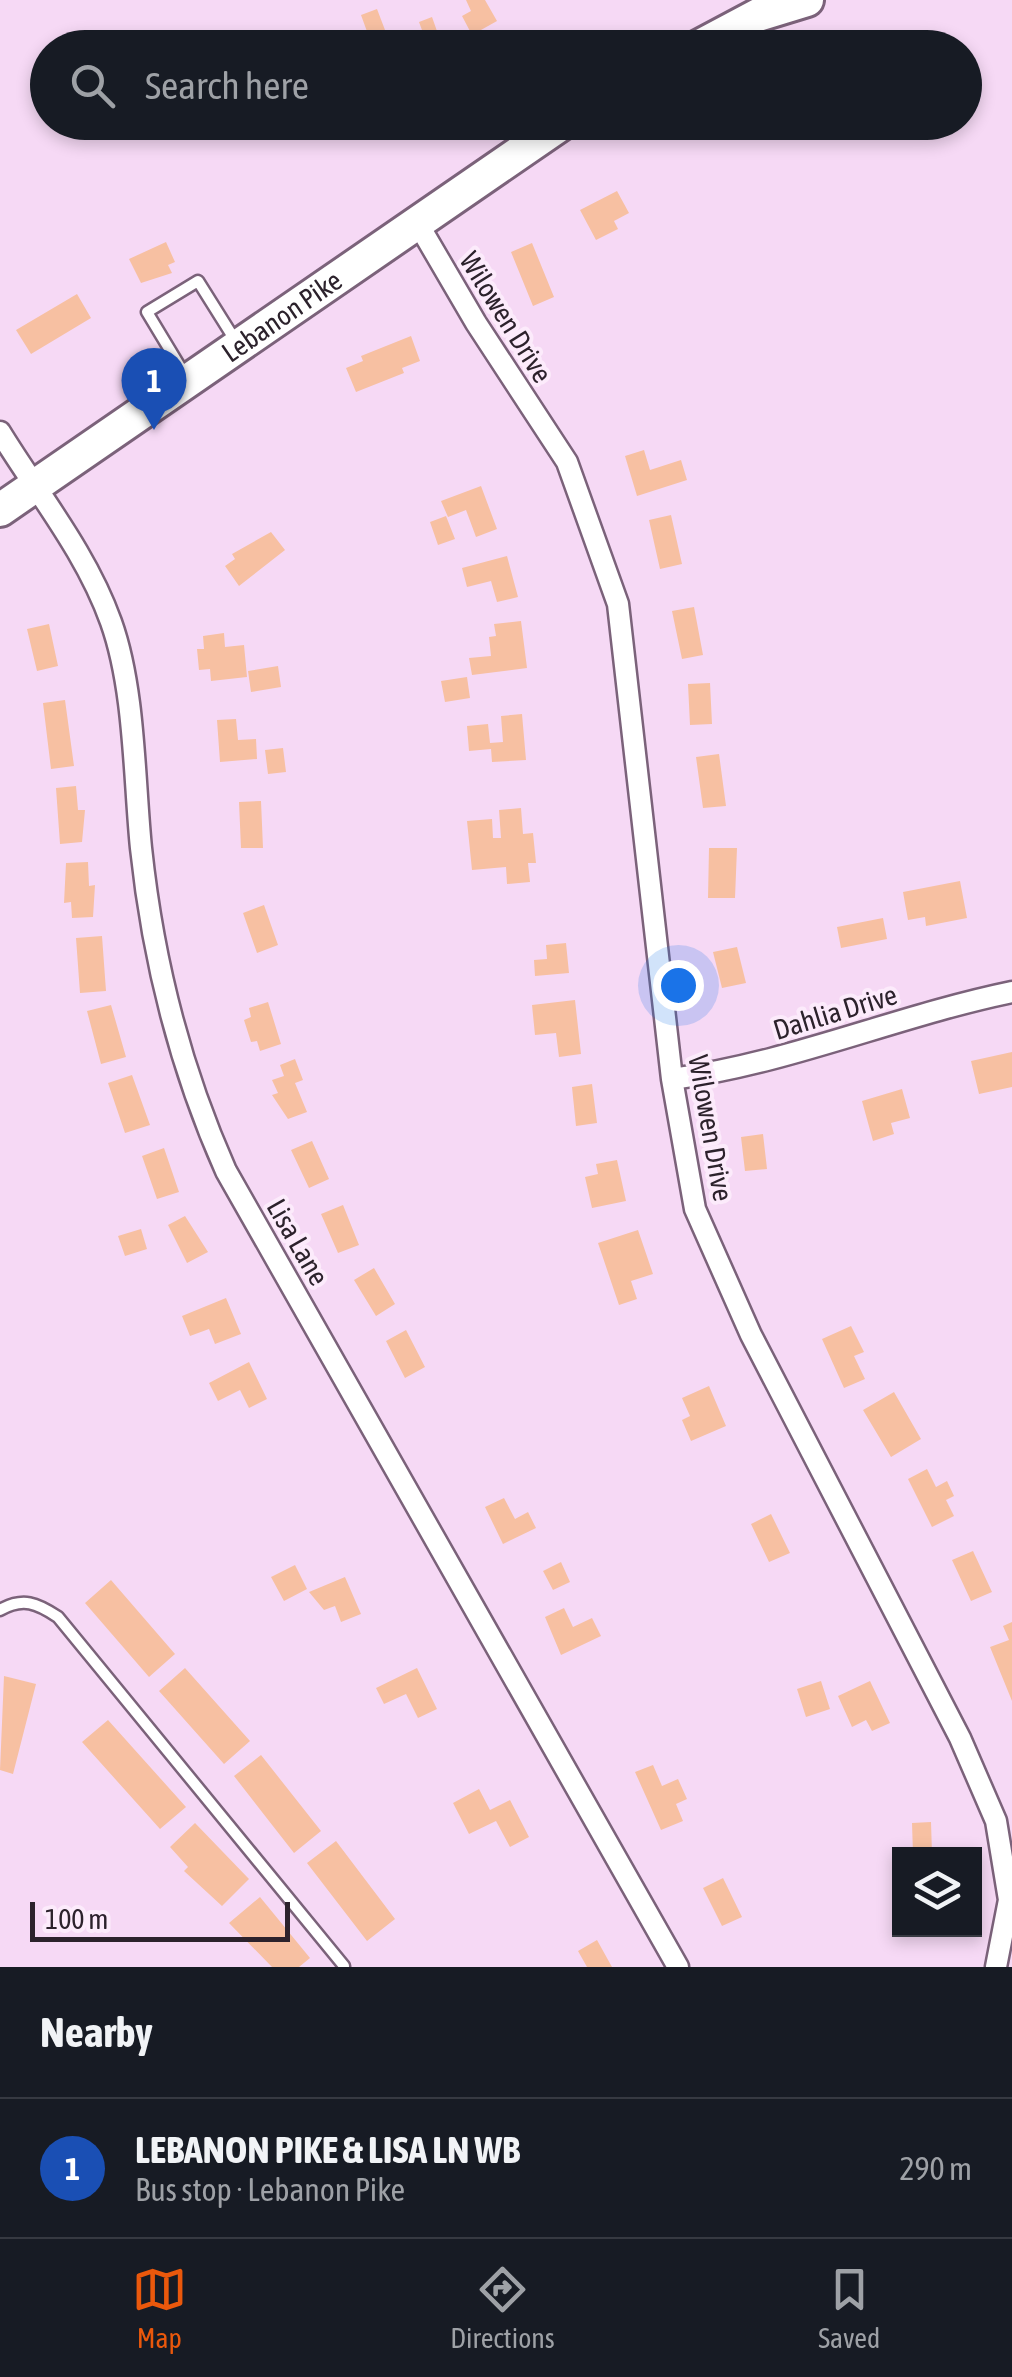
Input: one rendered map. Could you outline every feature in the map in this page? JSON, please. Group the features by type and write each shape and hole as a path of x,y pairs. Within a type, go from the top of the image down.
{"main road":[{"path":"722,30 755,7 806,0"},
{"name":"Lebanon Pike","path":"0,510 538,140"}],"street":[{"name":"Wilowen Drive","path":"417,222 476,323 567,462 618,604 672,1078 694,1209 751,1335 960,1738 996,1822 1008,1900 996,1967"},
{"name":"Lisa Lane","path":"0,432 72,540 112,623 133,754 154,934 193,1097 236,1188 678,1967"},
{"name":"Dahlia Drive","path":"672,1078 742,1070 960,1002 1012,992"}],"lane":[{"path":"188,380 147,312 198,281 238,345"},
{"path":"0,1610 20,1601 37,1604 58,1618 344,1966"}],"building":[{"path":"466,0 485,0 497,21 481,30 469,30 462,16 471,11"},
{"path":"377,9 385,30 366,30 361,15"},
{"path":"432,17 437,30 422,30 419,22"},
{"path":"617,191 629,213 614,221 618,229 596,240 580,210"},
{"path":"166,242 175,262 168,265 172,273 141,283 129,259"},
{"path":"532,243 554,297 533,306 511,252"},
{"path":"77,294 91,318 31,354 16,330"},
{"path":"411,336 420,361 402,368 404,373 356,392 346,368 363,361 361,356"},
{"path":"644,450 650,470 681,460 687,480 637,496 625,456"},
{"path":"481,486 497,529 476,537 466,510 448,517 441,501"},
{"path":"671,515 682,564 660,569 649,520"},
{"path":"446,516 455,539 438,545 430,522"},
{"path":"271,532 285,550 239,586 225,566 235,559 232,554"},
{"path":"507,556 518,597 497,602 491,581 467,587 462,568"},
{"path":"694,607 703,655 682,659 672,611"},
{"path":"521,621 527,668 472,675 469,658 491,656 489,637 496,636 494,624"},
{"path":"49,624 58,666 37,671 27,629"},
{"path":"224,633 225,647 244,645 247,677 211,681 210,669 199,670 197,649 204,649 203,636"},
{"path":"278,666 281,687 251,692 248,671"},
{"path":"467,677 470,698 445,702 441,681"},
{"path":"710,683 712,724 690,725 688,684"},
{"path":"65,700 74,766 51,769 43,703"},
{"path":"522,714 526,760 492,762 491,749 469,751 467,726 488,724 490,743 503,742 501,716"},
{"path":"236,719 238,740 256,739 257,759 220,762 217,720"},
{"path":"283,748 286,772 268,774 265,750"},
{"path":"719,754 726,806 703,808 696,757"},
{"path":"76,786 78,810 85,810 82,842 60,844 56,788"},
{"path":"261,801 263,848 241,848 239,802"},
{"path":"521,808 523,834 533,833 536,863 528,863 530,882 507,884 506,867 472,870 467,821 492,819 493,838 501,838 499,810"},
{"path":"709,848 737,848 735,898 708,898"},
{"path":"88,862 89,886 95,885 93,917 72,918 71,902 64,903 66,863"},
{"path":"960,881 967,918 926,926 925,917 908,920 903,892"},
{"path":"264,905 278,945 257,953 243,913"},
{"path":"883,918 887,939 841,948 837,927"},
{"path":"102,936 106,991 80,993 76,938"},
{"path":"566,943 569,973 535,976 534,960 547,959 546,945"},
{"path":"737,947 746,983 722,988 713,952"},
{"path":"575,1000 581,1054 559,1057 556,1033 535,1035 532,1005"},
{"path":"268,1002 281,1044 260,1051 257,1041 251,1042 244,1020 251,1017 249,1008"},
{"path":"111,1005 126,1057 101,1064 87,1011"},
{"path":"1012,1052 1012,1087 979,1094 971,1061"},
{"path":"295,1059 303,1080 295,1083 307,1112 288,1119 272,1095 278,1093 272,1080 284,1076 280,1065"},
{"path":"132,1075 150,1125 125,1133 108,1083"},
{"path":"592,1084 597,1123 576,1126 572,1087"},
{"path":"902,1089 910,1118 891,1123 894,1134 873,1141 862,1101"},
{"path":"763,1134 767,1169 745,1171 741,1137"},
{"path":"312,1141 329,1179 309,1188 291,1150"},
{"path":"164,1148 179,1192 157,1199 142,1156"},
{"path":"617,1160 626,1201 592,1208 585,1177 598,1174 596,1164"},
{"path":"343,1205 359,1245 338,1253 321,1214"},
{"path":"185,1216 208,1252 187,1263 168,1225"},
{"path":"141,1229 147,1249 125,1256 118,1236"},
{"path":"638,1230 653,1274 631,1281 637,1299 619,1305 598,1243"},
{"path":"374,1268 395,1304 376,1316 354,1280"},
{"path":"226,1298 241,1334 215,1344 209,1329 190,1336 182,1316"},
{"path":"851,1326 864,1352 854,1356 865,1379 844,1388 822,1339"},
{"path":"406,1330 425,1367 405,1378 386,1341"},
{"path":"249,1362 267,1399 249,1408 240,1390 218,1401 209,1383"},
{"path":"709,1386 726,1426 691,1441 682,1420 690,1416 682,1398"},
{"path":"894,1392 921,1439 891,1457 863,1410"},
{"path":"927,1469 936,1487 947,1481 954,1496 946,1500 954,1516 932,1527 908,1479"},
{"path":"504,1498 515,1519 528,1512 536,1528 503,1544 485,1507"},
{"path":"771,1514 790,1553 769,1562 751,1524"},
{"path":"973,1551 992,1592 971,1601 952,1560"},
{"path":"561,1562 570,1582 553,1590 543,1571"},
{"path":"295,1565 307,1589 284,1601 271,1577"},
{"path":"345,1577 361,1614 341,1622 335,1606 324,1610 309,1592"},
{"path":"111,1580 175,1654 149,1677 85,1603"},
{"path":"564,1608 573,1627 592,1618 601,1636 561,1655 545,1617"},
{"path":"1012,1622 1012,1701 990,1647 1009,1640 1003,1626"},
{"path":"185,1668 250,1741 224,1764 159,1691"},
{"path":"417,1668 437,1709 418,1718 406,1694 384,1704 376,1688"},
{"path":"4,1676 36,1684 13,1774 0,1770"},
{"path":"821,1681 830,1709 806,1717 797,1689"},
{"path":"870,1681 890,1723 872,1731 866,1720 852,1727 838,1696"},
{"path":"108,1720 186,1807 160,1829 82,1742"},
{"path":"261,1755 321,1831 294,1853 234,1776"},
{"path":"653,1765 662,1786 678,1779 687,1799 676,1804 683,1821 661,1830 635,1772"},
{"path":"479,1789 490,1810 510,1800 529,1837 510,1847 496,1821 469,1834 453,1803"},
{"path":"931,1822 932,1847 913,1847 912,1823"},
{"path":"195,1823 249,1879 222,1906 184,1871 188,1867 170,1847"},
{"path":"336,1841 395,1919 367,1941 307,1863"},
{"path":"723,1878 742,1917 722,1926 703,1888"},
{"path":"260,1897 310,1958 299,1967 272,1967 229,1923"},
{"path":"597,1940 612,1967 587,1967 578,1951"}],"place":[{"name":"LEBANON PIKE & LISA LN WB","path":"154,430"}]}
